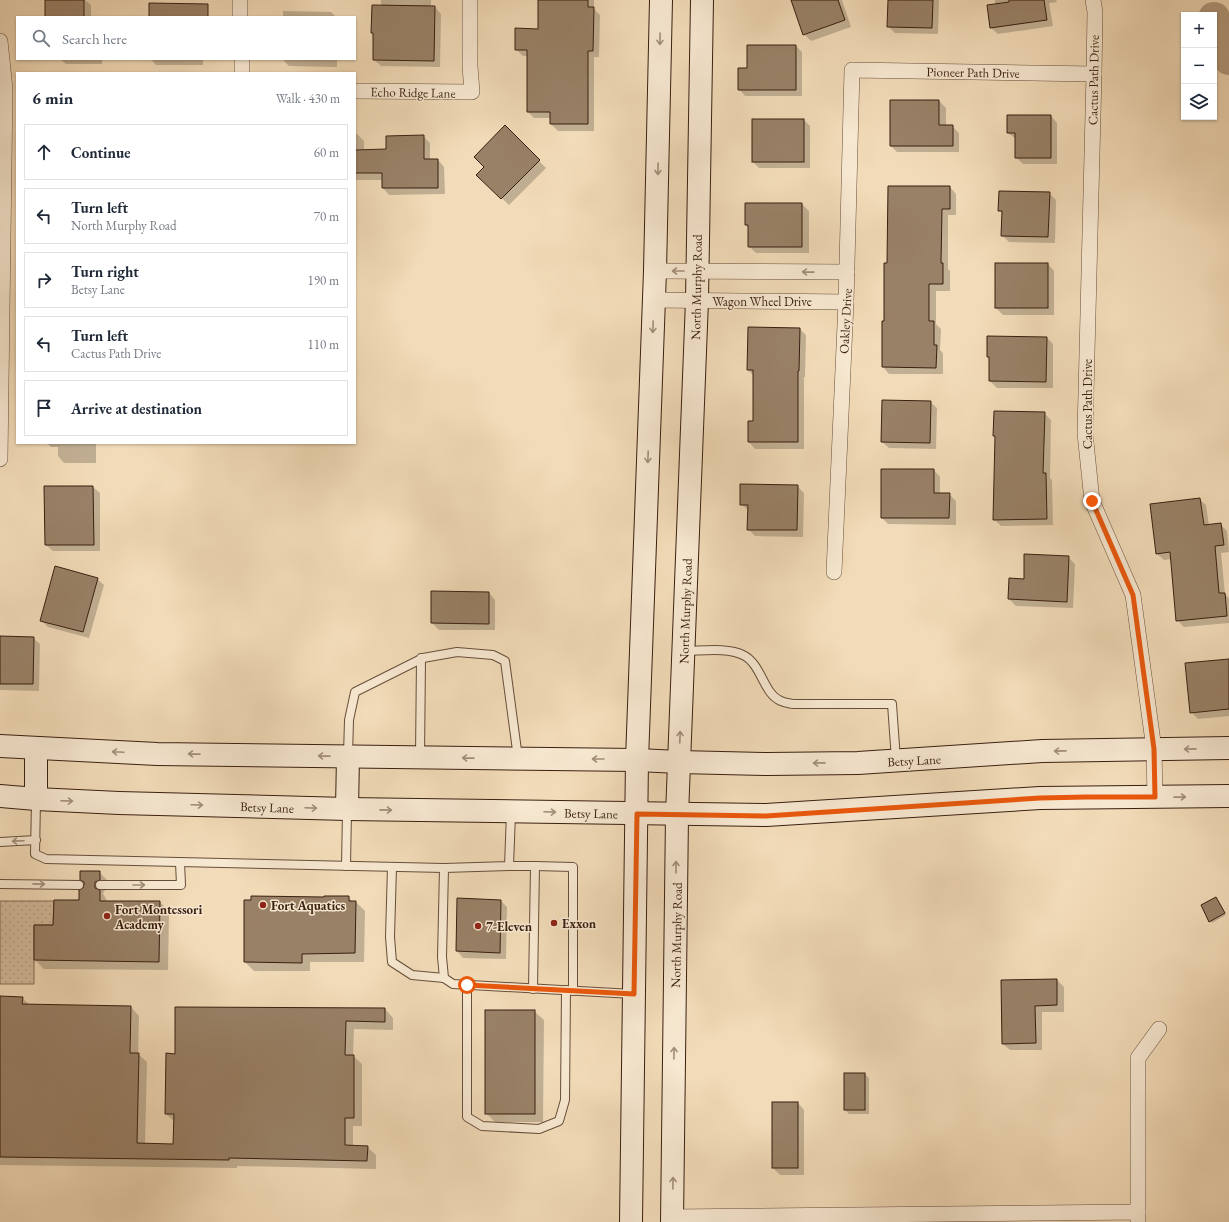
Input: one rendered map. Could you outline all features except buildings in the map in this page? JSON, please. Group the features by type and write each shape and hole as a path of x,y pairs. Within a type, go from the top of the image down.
{"main road":[{"path":"631,1222 637,760 655,271 661,0"},
{"name":"North Murphy Road","path":"672,1219 677,815 697,300 702,0"},
{"name":"Betsy Lane","path":"0,746 157,754 637,760 767,764 858,763 1042,751 1229,748"},
{"path":"36,748 36,799"},
{"path":"347,809 348,756"},
{"name":"Betsy Lane","path":"0,796 36,799 347,809 766,816 1040,798 1229,796"}],"street":[{"path":"240,0 240,16"},
{"name":"Echo Ridge Lane","path":"356,91 472,92 470,66 470,0"},
{"name":"Cactus Path Drive","path":"1093,0 1095,12 1094,74 1085,432 1092,501 1133,595 1154,749 1155,797"},
{"path":"0,41 11,89 1,346 0,459"},
{"path":"242,60 242,72"},
{"name":"Pioneer Path Drive","path":"852,70 1094,74"},
{"name":"Oakley Drive","path":"834,572 846,302 852,70"},
{"path":"655,271 847,272"},
{"name":"Wagon Wheel Drive","path":"654,300 846,302"},
{"path":"672,1219 1138,1217 1138,1058 1159,1029"}],"lane":[{"path":"683,651 730,651 743,655 754,664 769,692 780,701 793,704 892,704 896,761"},
{"path":"348,756 349,720 355,692 421,658 457,652 492,655 505,661 518,759"},
{"path":"420,758 421,658"},
{"path":"36,799 35,854 46,859 444,868 509,866 573,867 566,1100 559,1121 539,1128 482,1126 467,1117 467,985"},
{"path":"346,866 347,809"},
{"path":"509,866 511,811"},
{"path":"0,842 36,840"},
{"path":"100,885 181,885 180,862"},
{"path":"533,989 535,866"},
{"path":"392,867 390,937 392,962 412,975 444,978 453,984 634,994"},
{"path":"444,868 442,957 444,978"},
{"path":"0,884 80,885"}],"shaded area":[{"path":"0,901 54,901 53,925 34,925 34,984 0,984"}],"waterway":[{"path":"1217,27 1229,59"}],"place":[{"name":"Fort Aquatics","path":"263,905"},
{"name":"Fort Montessori Academy","path":"107,916"},
{"name":"Exxon","path":"554,923"},
{"name":"7-Eleven","path":"478,926"}],"route":[{"path":"467,985 634,994 637,814 766,816 1040,798 1155,797 1154,749 1133,595 1092,501"}]}
